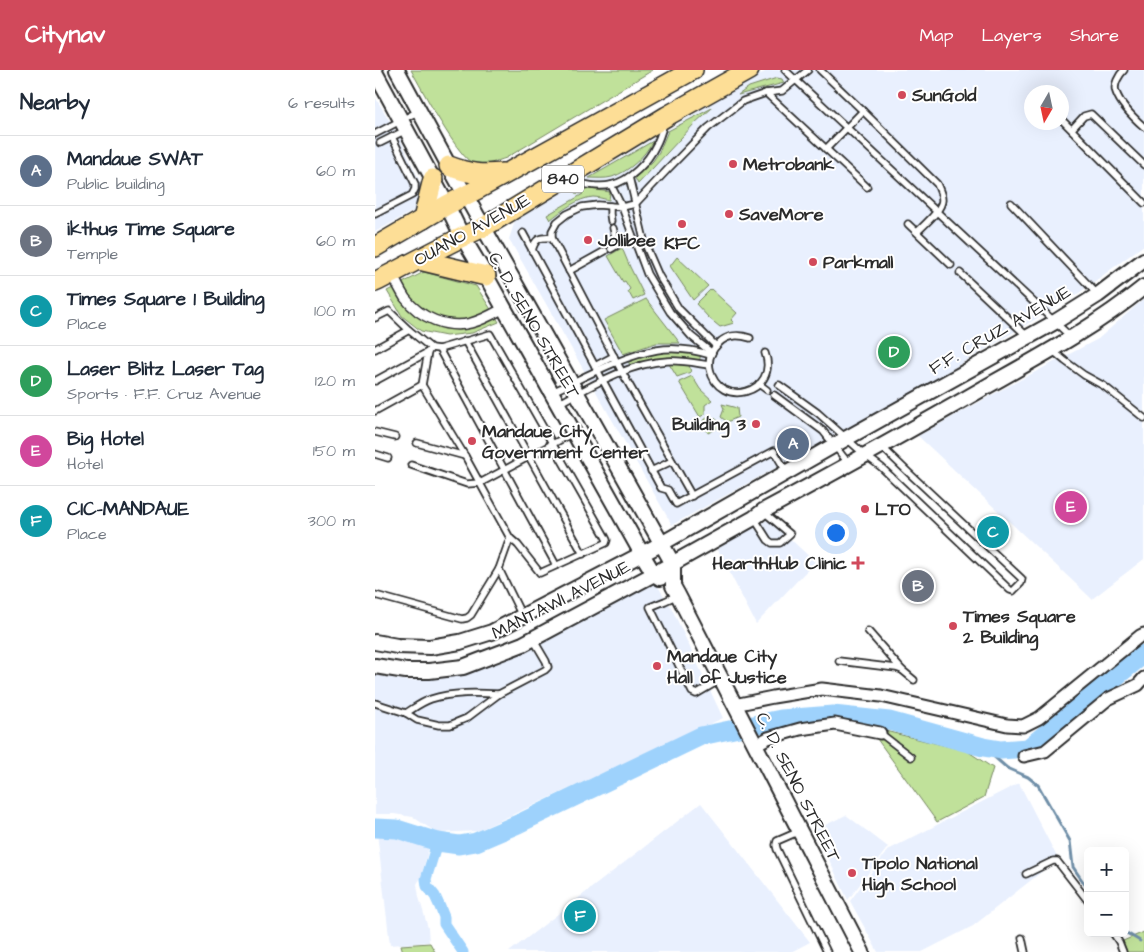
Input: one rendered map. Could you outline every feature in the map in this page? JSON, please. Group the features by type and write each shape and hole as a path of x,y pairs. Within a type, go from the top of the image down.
{"highway":[{"name":"OUANO AVENUE","path":"375,247 447,205 693,70"},
{"name":"OUANO AVENUE","path":"383,278 462,236 484,227 667,116 749,70"},
{"path":"449,166 485,175 507,173"},
{"path":"423,219 433,179"},
{"path":"419,260 486,276"}],"street":[{"name":"C. D. SENO STREET","path":"397,70 673,564 675,590 862,952"},
{"name":"C. D. SENO STREET","path":"375,72 462,236 642,554 654,574 675,590"},
{"name":"F.F. CRUZ AVENUE","path":"661,544 1055,322 1098,295 1144,260"},
{"path":"383,278 411,305 426,317 435,321 453,324 471,323 504,308"},
{"path":"673,564 1052,350 1126,302 1144,287"},
{"path":"574,433 594,423"},
{"name":"MANTAWI AVENUE","path":"375,642 397,646 430,647 460,642 492,632 661,544"},
{"name":"MANTAWI AVENUE","path":"375,666 406,671 429,671 463,667 533,639 673,564"},
{"path":"736,709 773,696 822,689 881,696 1007,725 1023,726 1039,718 1144,634"},
{"path":"1024,756 1045,751 1108,699 1138,685 1144,678"},
{"path":"753,740 800,729 835,724 879,733"}],"lane":[{"path":"785,70 1072,338"},
{"path":"692,496 622,372 552,238 552,231 557,222 567,214 582,207 598,205 622,207 635,204 708,128 743,100 765,93 782,91 808,70"},
{"path":"820,70 937,184 941,193 941,207 917,232"},
{"path":"1124,70 1115,85 1115,91 1127,109 1144,127"},
{"path":"765,93 867,188"},
{"path":"380,143 392,137 419,111"},
{"path":"826,149 863,111"},
{"path":"1072,129 1084,116 1091,114 1144,165"},
{"path":"562,180 595,186 611,185 629,177 643,165 656,146 667,116"},
{"path":"375,134 403,125"},
{"path":"1069,126 1144,203"},
{"path":"375,214 412,195 415,189 415,184 392,137"},
{"path":"629,177 645,244 659,276 679,309 716,346"},
{"path":"611,185 622,207 647,274 670,312 691,336 711,354"},
{"path":"1011,203 1098,295"},
{"path":"610,206 611,221"},
{"path":"908,224 951,265"},
{"path":"569,271 616,246 613,228"},
{"path":"523,233 651,471 661,488 668,490 676,504 774,450 787,473"},
{"path":"532,251 535,242 539,238 552,238"},
{"path":"960,273 1028,337"},
{"path":"375,318 389,311 429,350"},
{"path":"375,349 409,330"},
{"path":"375,381 429,350 439,349 490,334 607,540 606,543 540,573 518,545 510,538 465,456 422,384 429,350"},
{"path":"750,338 741,335 733,336 721,341 711,354 709,365 713,378 722,388 741,393 747,392 759,384 765,377 767,370 765,353"},
{"path":"465,341 583,554"},
{"path":"439,349 556,565"},
{"path":"596,369 642,353 666,349 686,349 711,354"},
{"path":"1052,350 1085,375 1104,386 1144,418"},
{"path":"555,398 575,388 614,356"},
{"path":"555,398 575,388 603,381 646,364 667,361 709,365"},
{"path":"765,377 771,380"},
{"path":"375,412 422,384"},
{"path":"759,384 767,390"},
{"path":"779,385 818,413 841,442 849,464"},
{"path":"774,395 823,431 865,455 881,467 1013,591 1022,579 881,446"},
{"path":"375,432 395,437"},
{"path":"411,465 467,484 480,483 574,433"},
{"path":"417,443 465,456"},
{"path":"375,454 388,458"},
{"path":"651,471 672,460"},
{"path":"759,514 790,534 780,543 772,543 768,540 759,514"},
{"path":"375,595 462,619 467,618 471,615 499,569 510,538"},
{"path":"499,569 523,617"},
{"path":"675,590 665,602 650,607 692,692 696,694 721,679"},
{"path":"868,632 902,670 914,680"},
{"path":"375,703 406,712 417,720 439,725 450,724 467,718 499,694 548,667 533,639"},
{"path":"839,661 902,670"},
{"path":"406,712 430,699 448,695 499,694"},
{"path":"879,733 911,757"},
{"path":"800,831 777,841 777,849 827,952"},
{"path":"1026,874 1053,861 1057,861 1084,896"},
{"path":"1116,937 1123,952"},
{"path":"1022,938 1025,952"}],"shaded area":[{"name":"Parkmall","path":"768,70 1144,70 1144,245 1079,293 922,387 672,525 509,239 515,221"},
{"path":"375,97 400,138 423,189 415,210 375,232"},
{"path":"1144,299 1144,559 1092,599 918,436 1098,339"},
{"path":"769,519 815,562 756,624 717,548"},
{"path":"650,583 657,585 671,607 723,718 477,831 437,833 413,817 375,814 375,675 408,681 455,677 505,659"},
{"path":"1019,783 1058,859 973,926 922,952 878,952 850,901 888,850"},
{"path":"701,803 810,942 791,952 509,952"},
{"name":"Tipolo National High School","path":"846,815 888,847 848,900 815,830"},
{"path":"397,827 429,847 421,877 417,884 428,928 429,942 390,945 377,833"}],"green space":[{"path":"411,70 653,70 506,158 476,165 460,151 451,138"},
{"path":"777,78 782,79 784,83 738,95 749,87"},
{"path":"712,108 695,123 638,184 635,178 653,161 668,131"},
{"path":"653,141 641,158 625,171 609,178 589,178"},
{"path":"577,187 610,192 609,200 593,197 587,198 564,209 550,220 547,215 583,194 575,193"},
{"path":"622,248 644,295 633,300 628,291 630,289 625,281 623,282 608,256"},
{"path":"677,257 708,286 693,300 670,266"},
{"path":"424,272 476,286 499,322 472,333 446,336 421,331 402,316 387,291"},
{"path":"711,289 737,313 731,320 734,323 720,327 696,304"},
{"path":"646,299 680,343 656,343 623,354 604,320"},
{"path":"660,352 701,354 699,362 689,360 631,367 628,361 635,357"},
{"path":"669,364 689,365 691,372 677,377"},
{"path":"692,376 700,389 712,400 705,405 705,414 700,417 679,382"},
{"path":"722,404 737,408 738,417 727,422 721,417 724,409"},
{"path":"708,417 716,419 721,426 708,433 702,422"},
{"path":"881,730 967,751 993,768 984,797 937,822 877,739"},
{"path":"1144,932 1144,952 1127,952 1123,941"},
{"path":"430,943 435,952 403,952 401,945"}],"waterway":[{"path":"375,828 397,829 438,842 459,845 476,842 518,824 701,736 781,719 833,715 889,721 983,747 1001,750 1028,748 1144,654"},
{"path":"983,747 1007,768 1028,777 1038,785 1070,841 1073,867 1084,883"},
{"path":"436,841 426,879 427,886 435,896 440,907 444,917 444,924 463,952"},
{"path":"1129,934 1140,941"}],"place":[{"name":"SunGold","path":"902,95"},
{"name":"Metrobank","path":"733,164"},
{"name":"SaveMore","path":"729,214"},
{"name":"KFC","path":"682,224"},
{"name":"Jollibee","path":"588,240"},
{"name":"Parkmall","path":"813,262"},
{"name":"Laser Blitz Laser Tag","path":"894,352"},
{"name":"Building 3","path":"756,424"},
{"name":"Mandaue City Government Center","path":"472,441"},
{"name":"Mandaue SWAT","path":"793,444"},
{"name":"Big Hotel","path":"1071,507"},
{"name":"LTO","path":"865,509"},
{"name":"Times Square 1 Building","path":"993,532"},
{"name":"HearthHub Clinic","path":"858,563"},
{"name":"ikthus Time Square","path":"918,586"},
{"name":"Times Square 2 Building","path":"953,626"},
{"name":"Mandaue City Hall of Justice","path":"657,666"},
{"name":"Tipolo National High School","path":"852,873"},
{"name":"CIC-MANDAUE","path":"580,916"}]}
